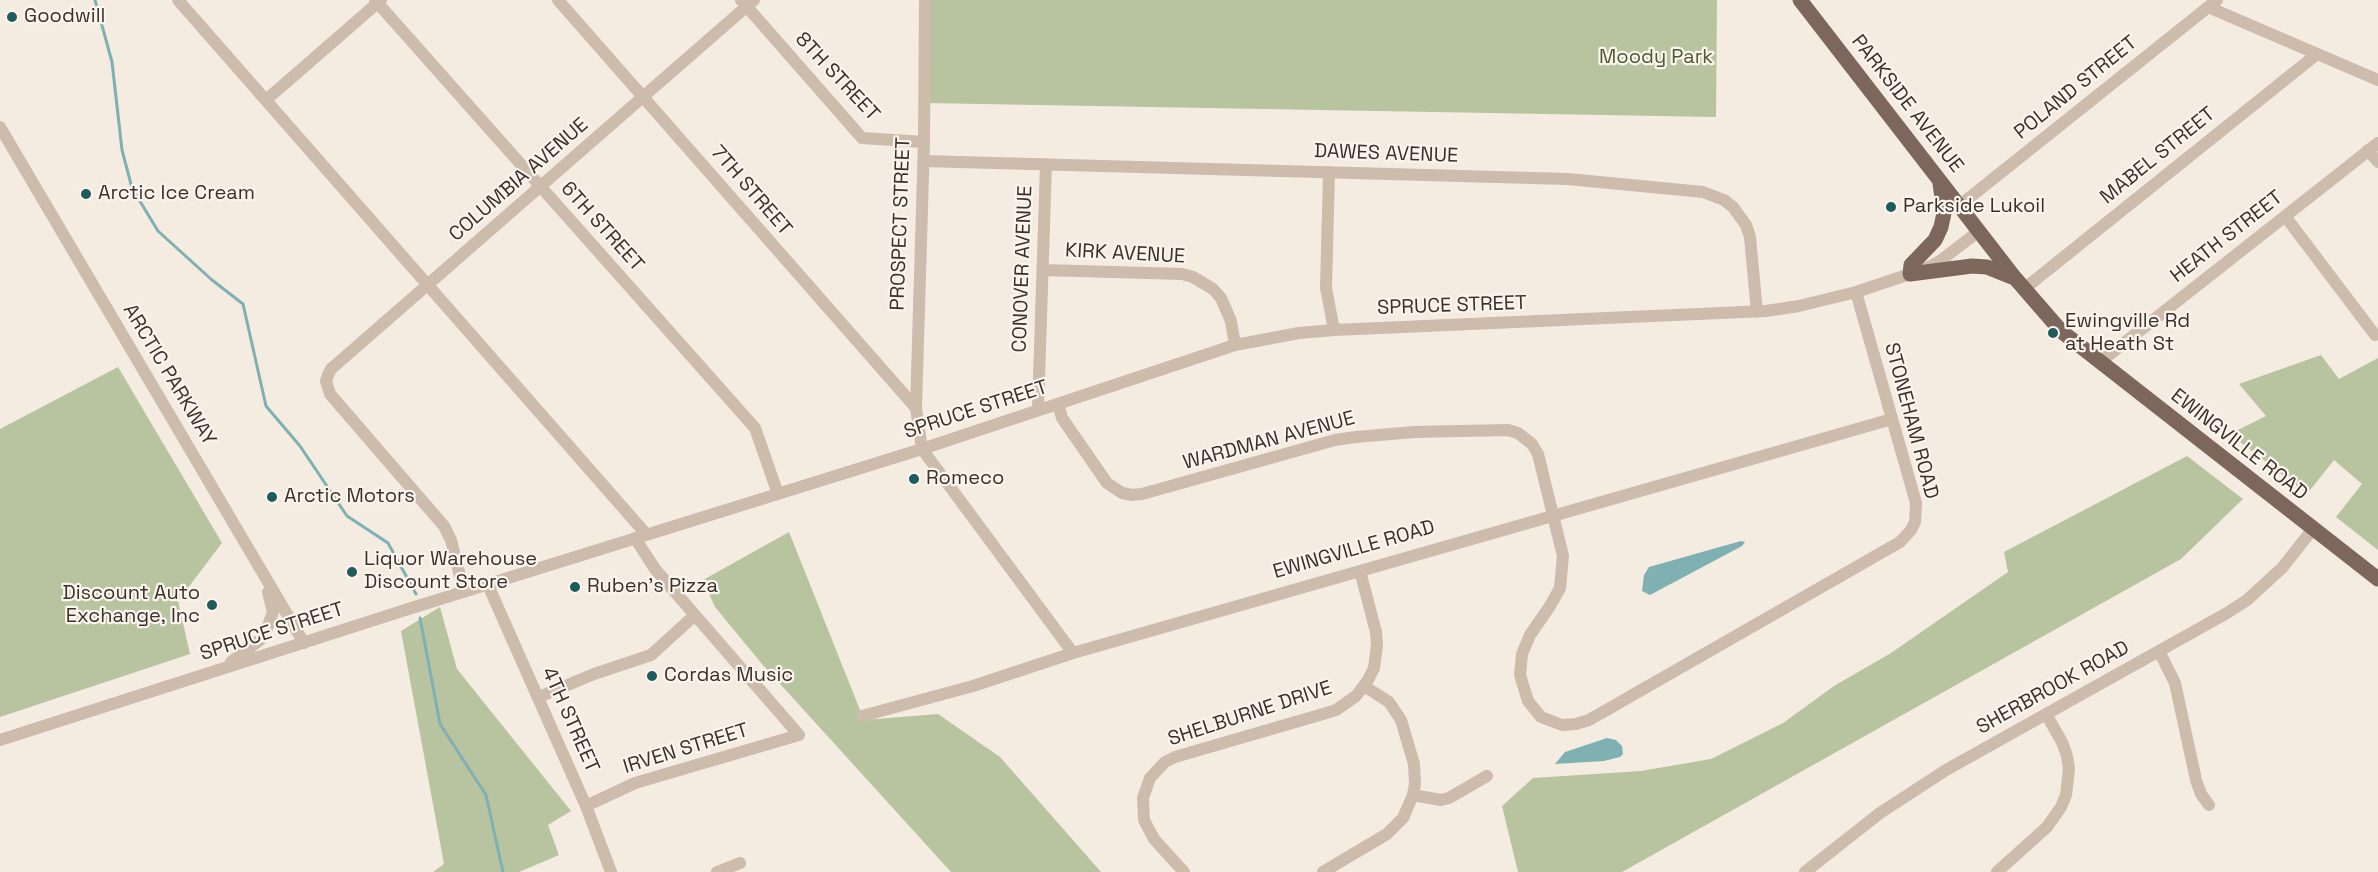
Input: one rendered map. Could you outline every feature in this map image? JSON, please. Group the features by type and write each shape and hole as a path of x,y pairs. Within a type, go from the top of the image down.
{"main road":[{"name":"PARKSIDE AVENUE","path":"1800,0 2020,284 2044,313 2074,342"},
{"path":"1940,180 1944,206 1941,227 1935,240 1911,265 1910,274 1971,266 1998,270 2020,284"},
{"name":"EWINGVILLE ROAD","path":"2074,342 2312,530 2378,579"}],"street":[{"path":"178,0 428,284 641,536 655,569 695,615 651,655 594,674 539,697"},
{"name":"7TH STREET","path":"558,0 916,408"},
{"name":"PROSPECT STREET","path":"921,449 916,408 924,142 925,0"},
{"path":"266,100 378,1"},
{"name":"6TH STREET","path":"378,1 755,428 778,494"},
{"name":"COLUMBIA AVENUE","path":"464,592 451,540 444,526 331,396 326,381 331,369 643,97 747,2"},
{"name":"8TH STREET","path":"747,2 862,138 924,142"},
{"path":"2213,4 2317,54 2378,80"},
{"name":"POLAND STREET","path":"1959,206 2213,4"},
{"name":"MABEL STREET","path":"2020,284 2317,54"},
{"name":"ARCTIC PARKWAY","path":"0,127 304,643"},
{"path":"2373,146 2378,162"},
{"name":"HEATH STREET","path":"2100,362 2373,146"},
{"name":"DAWES AVENUE","path":"923,161 1568,179 1713,195 1733,207 1746,225 1750,237 1757,312"},
{"name":"CONOVER AVENUE","path":"1038,410 1046,164"},
{"path":"1329,172 1326,288 1334,330"},
{"path":"2285,216 2375,335"},
{"name":"SPRUCE STREET","path":"0,740 921,449 1235,345 1299,333 1334,330 1757,312 1799,306 1856,292 1910,274 1940,261 1979,231"},
{"name":"KIRK AVENUE","path":"1043,270 1182,274 1193,277 1213,289 1221,298 1231,321 1235,345"},
{"name":"STONEHAM ROAD","path":"1855,566 1900,542 1915,522 1916,504 1856,292"},
{"name":"WARDMAN AVENUE","path":"1058,404 1062,418 1107,483 1122,493 1132,495 1356,436 1508,430 1526,438 1538,454 1563,556 1560,588 1530,634 1522,654 1520,675 1523,689 1534,710 1541,717 1562,725 1589,720 1855,566"},
{"name":"EWINGVILLE ROAD","path":"1073,653 1892,419"},
{"path":"862,716 973,686 1073,653 921,449"},
{"name":"SHERBROOK ROAD","path":"1805,872 1842,841 1906,795 2247,600 2282,568 2312,530"},
{"path":"220,669 260,640 267,631 273,612 269,595 243,540"},
{"name":"SHELBURNE DRIVE","path":"1184,872 1154,839 1144,820 1143,798 1150,778 1175,757 1336,710 1356,696 1374,668 1377,645 1376,632 1360,571"},
{"name":"4TH STREET","path":"488,585 586,806 611,872"},
{"name":"IRVEN STREET","path":"586,806 635,783 800,735 695,615"},
{"path":"2159,651 2178,690 2196,780 2200,794 2209,805"},
{"path":"1323,872 1387,834 1403,818 1413,795 1414,764 1401,720 1389,702 1364,686"},
{"path":"1997,872 2047,828 2066,795 2069,770 2067,756 2046,714"},
{"path":"1413,795 1441,800 1449,798 1486,776"},
{"path":"717,872 740,863"}],"green space":[{"name":"Moody Park","path":"926,0 1717,0 1716,117 925,103"},
{"path":"2321,355 2339,379 2378,358 2378,550 2336,517 2362,484 2334,460 2307,494 2230,434 2266,416 2239,384"},
{"path":"118,367 222,543 178,601 190,654 0,717 0,429"},
{"path":"2187,456 2243,499 2181,559 1622,872 1518,872 1502,806 1533,778 1641,771 1711,759 1783,723 1834,686 1891,653 2008,572 2004,552"},
{"path":"789,532 864,720 938,714 1000,757 1101,872 951,872 762,664 715,607 703,580"},
{"path":"440,607 457,669 571,811 548,825 559,855 519,872 433,872 444,864 401,631"}],"water":[{"path":"1741,541 1745,542 1742,546 1650,595 1642,591 1644,575 1649,567"},
{"path":"1607,738 1616,740 1622,746 1623,754 1620,757 1604,761 1555,764 1565,752"}],"waterway":[{"path":"95,0 112,62 122,150 132,188 158,231 212,280 243,304 266,406 300,446 347,516 388,543 416,594"},
{"path":"420,618 440,724 486,795 503,872"}],"place":[{"name":"Goodwill","path":"12,17"},
{"name":"Arctic Ice Cream","path":"86,194"},
{"name":"Parkside Lukoil","path":"1891,207"},
{"name":"Ewingville Rd at Heath St","path":"2053,333"},
{"name":"Romeco","path":"914,479"},
{"name":"Arctic Motors","path":"272,497"},
{"name":"Liquor Warehouse Discount Store","path":"352,572"},
{"name":"Ruben's Pizza","path":"575,587"},
{"name":"Discount Auto Exchange, Inc","path":"212,605"},
{"name":"Cordas Music","path":"652,676"}]}
